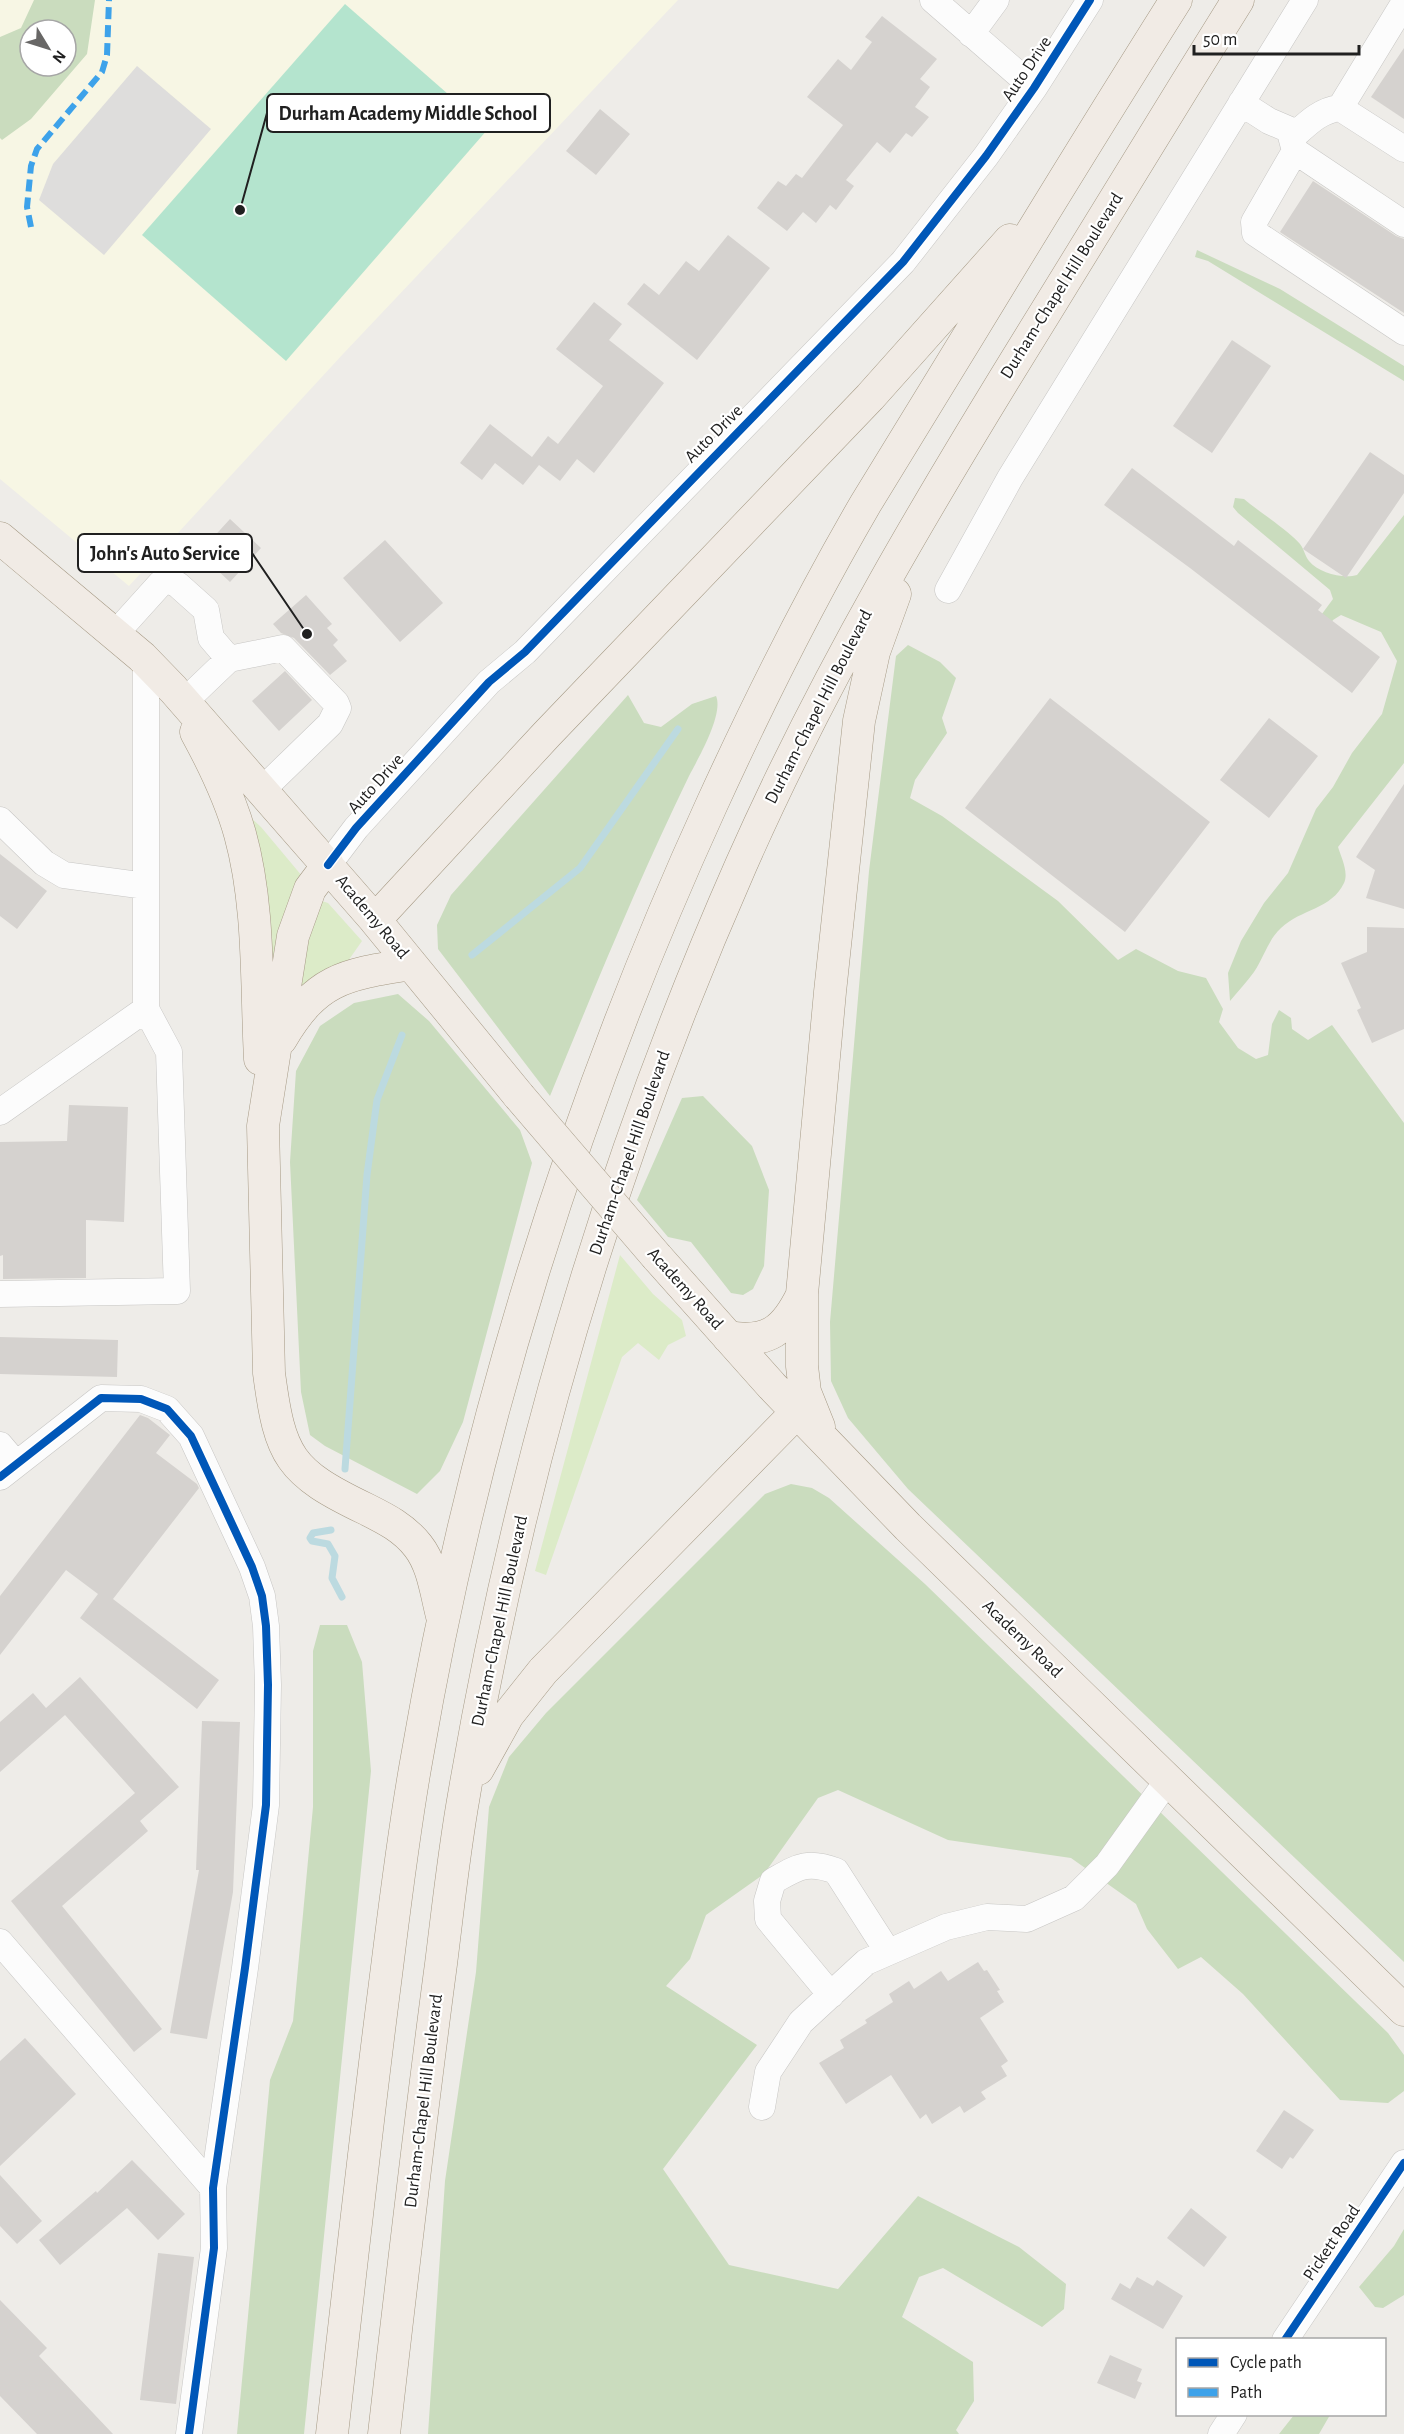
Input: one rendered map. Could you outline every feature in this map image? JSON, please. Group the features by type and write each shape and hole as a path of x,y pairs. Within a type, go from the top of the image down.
{"main road":[{"path":"332,2434 394,1917 417,1759 443,1620 481,1458 519,1319 563,1179 614,1039 669,903 754,715 824,580 864,508 1064,178 1176,0"},
{"name":"Durham-Chapel Hill Boulevard","path":"384,2434 433,2022 463,1799 487,1670 526,1497 574,1316 664,1051 741,866 806,728 873,600 941,482 1238,0"},
{"path":"375,920 547,734 919,344 1064,178"},
{"path":"824,1439 805,1392 802,1366 802,1294 830,992 859,721 874,652 888,611 941,482"},
{"name":"Academy Road","path":"0,538 146,661 178,696 375,920 519,1096 657,1257 797,1412 908,1527 1404,2010"},
{"path":"178,696 210,757 225,792 244,853 254,925 263,1126 269,1373 274,1409 282,1438 289,1456 311,1478 328,1491 393,1523 410,1536 427,1562 443,1620"},
{"path":"263,1126 293,936 310,889 328,865"},
{"path":"275,1048 305,1004 316,993 348,977 411,964"},
{"path":"728,1337 749,1341 772,1333 786,1323 802,1294"},
{"path":"463,1799 508,1715 543,1671 797,1412"}],"street":[{"path":"933,0 1034,88"},
{"path":"971,34 996,0"},
{"name":"Auto Drive","path":"328,865 351,833 489,682 525,652 903,261 986,156 1034,88 1090,0"},
{"path":"948,590 1010,478 1305,0"},
{"path":"1340,108 1400,18"},
{"path":"1241,103 1404,224"},
{"path":"1404,149 1340,108 1331,109 1314,117 1292,141 1254,222 1255,232 1404,332"},
{"path":"115,634 161,583 171,581 206,610 211,638 229,659"},
{"path":"178,696 229,659 283,648 336,703 338,708 330,724 262,790"},
{"path":"0,1294 177,1291 169,1052 146,1009 146,661"},
{"path":"0,820 44,863 64,875 146,886"},
{"path":"0,1112 146,1009"},
{"path":"5,1462 101,1398 141,1399 167,1409 191,1436 252,1567 262,1596 266,1626 268,1685 266,1805 213,2188 214,2248 189,2434"},
{"path":"762,2107 768,2072 801,2022 866,1962 946,1927 987,1917 1027,1919 1074,1898 1107,1865 1167,1780"},
{"path":"831,1995 768,1919 767,1900 773,1881 798,1866 822,1865 836,1870 888,1952"},
{"path":"0,1942 213,2188"},
{"name":"Pickett Road","path":"1287,2338 1404,2163"},
{"path":"1221,2434 1233,2416"}],"shaded area":[{"path":"0,0 678,0 343,354 129,586 0,479"},
{"path":"137,66 211,129 104,255 39,200 53,164"}],"green space":[{"path":"34,0 95,0 87,54 78,64 78,18 26,18"},
{"path":"345,4 488,129 286,361 142,235"},
{"path":"18,29 18,78 66,78 31,119 2,140 0,138 0,37"},
{"path":"1197,250 1280,289 1404,366 1404,381 1208,261 1195,257"},
{"path":"1235,498 1244,499 1289,533 1300,544 1313,565 1325,572 1345,576 1357,575 1404,515 1404,763 1338,847 1346,874 1339,892 1324,904 1281,928 1269,943 1254,972 1230,1001 1228,973 1241,941 1264,903 1288,873 1316,809 1333,787 1352,753 1382,714 1397,661 1381,632 1341,615 1333,620 1319,640 1316,622 1333,599 1330,590 1238,513 1233,507"},
{"path":"908,645 940,662 956,678 942,718 947,733 915,780 910,798 942,816 1058,901 1118,960 1136,949 1178,971 1206,978 1223,1009 1219,1022 1238,1048 1256,1059 1268,1055 1272,1024 1279,1010 1291,1018 1292,1029 1308,1040 1332,1025 1404,1123 1404,1962 908,1489 848,1418 831,1381 830,1322 869,871 896,656"},
{"path":"628,695 644,723 661,727 692,704 716,696 718,704 704,748 634,895 550,1096 438,949 437,925 451,895"},
{"path":"248,815 302,876 270,1020"},
{"path":"322,901 328,903 362,941 341,971 290,998 302,945"},
{"path":"398,994 429,1021 520,1130 532,1163 463,1422 440,1471 417,1494 325,1446 310,1435 301,1392 290,1162 296,1071 320,1026 354,1003"},
{"path":"703,1096 752,1146 769,1190 764,1266 753,1289 743,1295 731,1293 691,1242 668,1237 637,1200 682,1098"},
{"path":"620,1255 653,1294 682,1320 686,1336 668,1345 659,1360 638,1343 622,1357 546,1575 535,1571"},
{"path":"791,1484 812,1488 829,1498 925,1584 1388,2033 1404,2055 1404,2091 1388,2103 1340,2100 1243,1994 1201,1957 1178,1969 1147,1929 1136,1904 1071,1858 948,1840 838,1790 818,1798 764,1874 706,1915 690,1959 666,1986 757,2045 663,2169 729,2265 838,2289 918,2196 1019,2247 1066,2284 1064,2309 1042,2327 943,2268 919,2277 902,2317 973,2362 974,2401 956,2430 959,2434 428,2434 445,2181 476,1972 489,1807 509,1757 546,1713 765,1494"},
{"path":"320,1625 347,1625 362,1662 371,1771 304,2434 237,2434 270,2080 293,2021 313,1807 313,1651"},
{"path":"1404,2229 1404,2295 1383,2308 1375,2307 1359,2287 1394,2246"},
{"path":"1293,2416 1329,2416 1319,2434 1279,2434"}],"building":[{"path":"882,16 937,59 920,79 930,87 915,107 929,117 912,137 906,133 890,153 877,142 846,180 854,186 836,210 830,205 816,223 803,212 787,231 757,208 778,181 786,186 796,174 802,178 843,125 807,97 838,59 851,70 872,42 865,37"},
{"path":"1404,48 1404,119 1371,97"},
{"path":"600,109 630,134 596,175 566,151"},
{"path":"1313,181 1404,239 1404,313 1280,232"},
{"path":"728,235 770,268 697,360 627,304 644,283 659,295 686,261 699,271"},
{"path":"594,302 622,324 609,340 664,383 594,473 577,459 560,481 539,465 523,485 495,463 482,480 460,463 490,424 532,457 548,436 558,444 603,386 556,349"},
{"path":"1232,340 1271,366 1212,453 1173,426"},
{"path":"1370,452 1404,475 1404,493 1346,578 1303,549"},
{"path":"1132,468 1234,546 1238,540 1322,605 1318,610 1380,657 1352,693 1104,505"},
{"path":"230,519 261,548 230,582 199,553"},
{"path":"385,540 443,603 400,642 343,578"},
{"path":"306,595 332,624 327,628 338,640 333,645 347,661 330,675 294,638 281,633 273,624"},
{"path":"285,671 312,700 279,731 252,701"},
{"path":"1050,698 1210,822 1125,932 965,808"},
{"path":"1269,718 1318,756 1269,818 1220,780"},
{"path":"1404,784 1404,909 1366,898 1375,870 1356,857"},
{"path":"0,854 47,891 17,929 0,916"},
{"path":"1367,927 1404,928 1404,1029 1372,1043 1357,1010 1361,1008 1341,963 1367,952"},
{"path":"69,1105 128,1107 124,1222 86,1220 86,1278 3,1279 3,1255 0,1256 0,1142 67,1141"},
{"path":"0,1337 118,1340 117,1377 0,1374"},
{"path":"140,1415 148,1418 170,1435 156,1453 197,1484 199,1488 113,1599 219,1680 197,1709 80,1618 98,1594 66,1570 0,1655 0,1596"},
{"path":"80,1677 179,1787 140,1821 148,1831 62,1906 162,2029 134,2052 11,1901 135,1793 65,1715 0,1772 0,1722 33,1693 46,1708"},
{"path":"202,1721 240,1722 233,1892 207,2039 170,2033 199,1870 196,1870"},
{"path":"978,1962 984,1971 987,1970 1000,1990 997,1991 1004,2002 980,2018 1008,2061 1001,2066 1007,2076 981,2092 986,2099 964,2113 960,2106 932,2124 926,2114 920,2119 891,2075 846,2104 819,2063 844,2048 840,2040 867,2023 865,2020 893,2002 889,1994 909,1981 914,1989 941,1971 948,1981"},
{"path":"25,2038 76,2094 0,2166 0,2061"},
{"path":"1284,2110 1314,2130 1293,2159 1290,2157 1282,2169 1256,2151"},
{"path":"132,2160 185,2214 158,2240 127,2208 60,2265 39,2240 96,2191 97,2193"},
{"path":"0,2175 42,2221 17,2244 0,2226"},
{"path":"1191,2208 1227,2237 1204,2267 1167,2238"},
{"path":"158,2253 194,2257 176,2404 140,2400"},
{"path":"1137,2277 1153,2286 1157,2280 1183,2296 1163,2329 1111,2299 1120,2283 1130,2289"},
{"path":"0,2300 47,2348 39,2356 113,2434 37,2434 0,2396"},
{"path":"1110,2355 1142,2369 1137,2381 1142,2383 1135,2399 1097,2383"}],"waterway":[{"path":"472,955 580,868 678,729"},
{"path":"345,1469 367,1175 377,1100 402,1035"},
{"path":"331,1530 313,1533 310,1538 312,1541 328,1544 335,1556 332,1578 342,1597"}],"marked path":[{"path":"31,227 27,207 31,166 37,149 102,72 107,55 109,0"}],"cycle path":[{"path":"328,865 356,828 489,682 525,652 903,262 986,156 1034,88 1090,0"},
{"path":"0,1477 101,1398 141,1399 167,1409 191,1436 252,1567 262,1596 266,1626 268,1685 266,1805 213,2188 214,2248 189,2434"},
{"path":"1286,2338 1404,2163"}],"place":[{"name":"Durham Academy Middle School","path":"240,210"},
{"name":"John's Auto Service","path":"307,634"}]}
